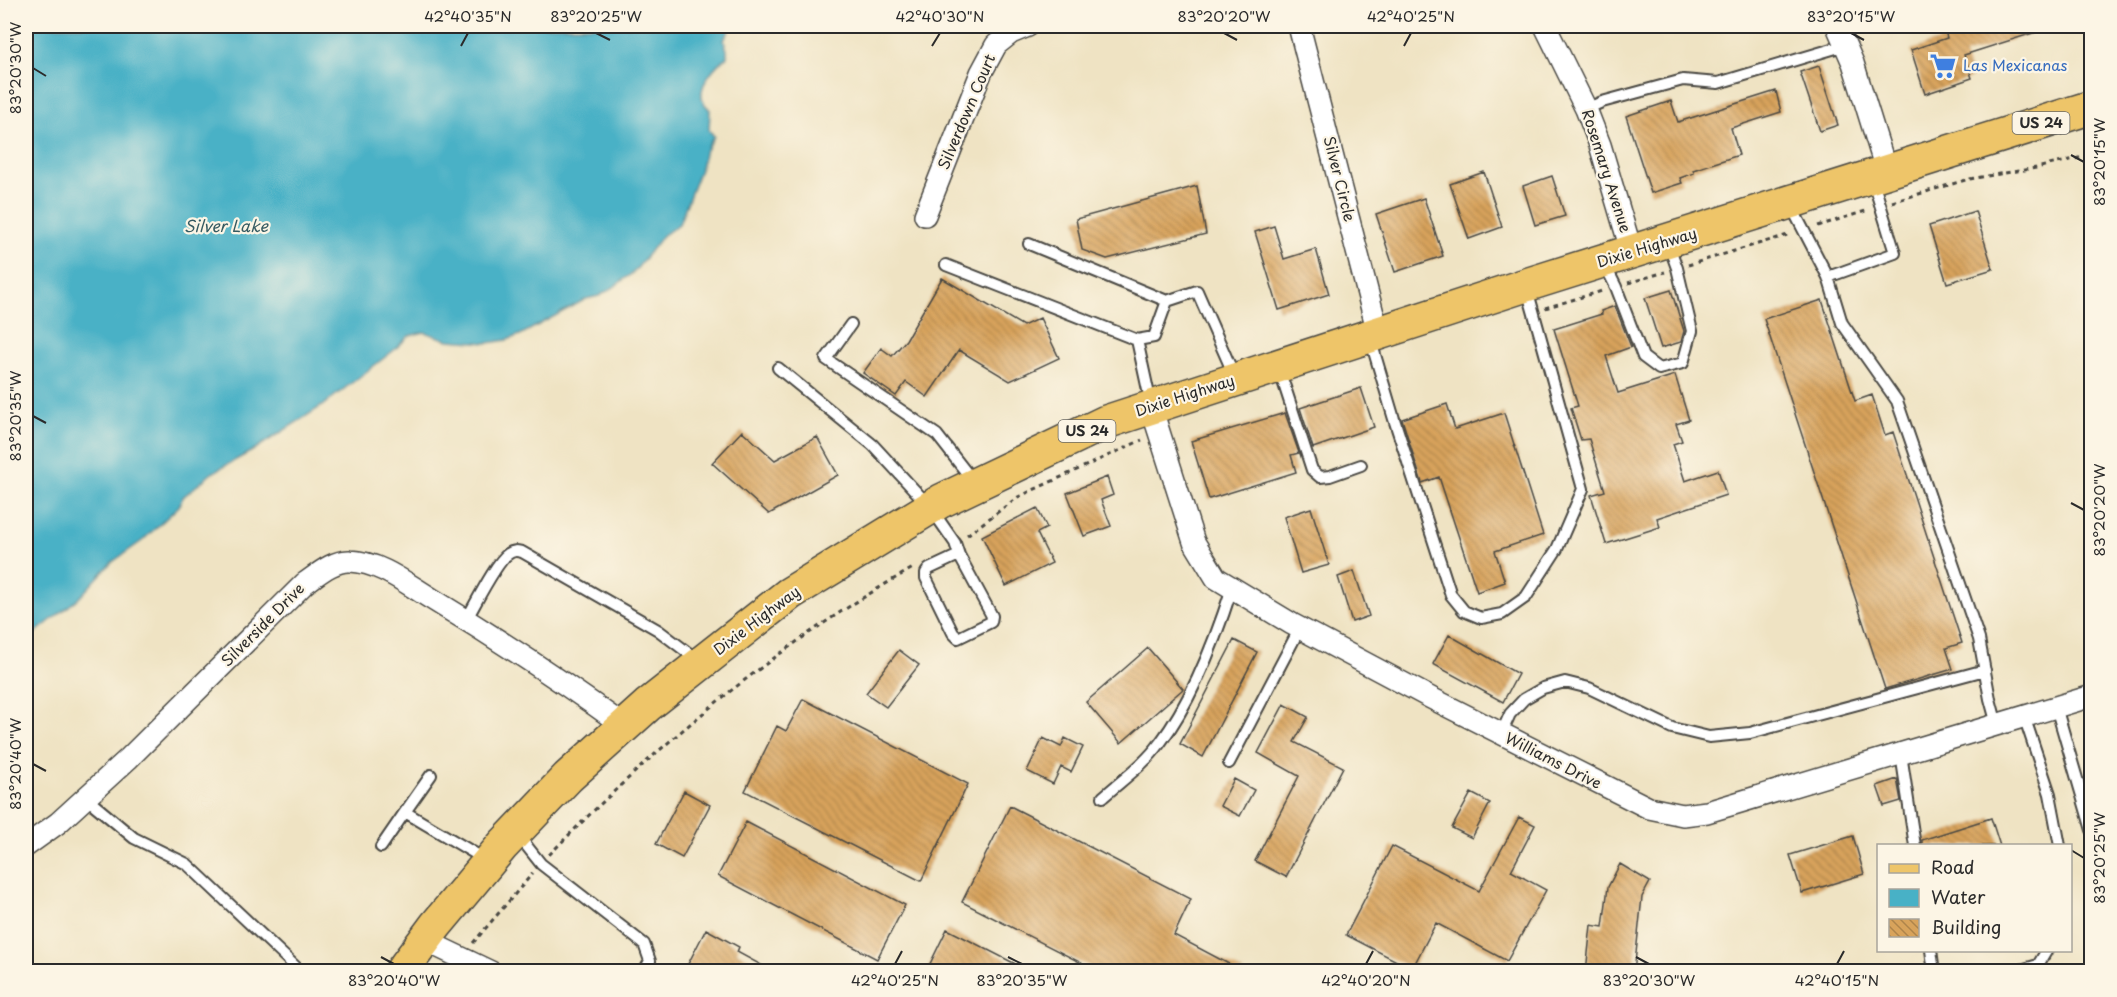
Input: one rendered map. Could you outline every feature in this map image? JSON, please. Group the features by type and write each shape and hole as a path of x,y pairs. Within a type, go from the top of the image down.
{"main road":[{"name":"Dixie Highway","path":"401,972 424,940 515,831 568,777 624,726 789,594 930,507 1106,422 1374,335 1529,299 1617,267 1672,255 1797,217 2091,107"}],"street":[{"name":"Silverdown Court","path":"925,214 981,73 996,45 1011,33 1028,26"},
{"name":"Silver Circle","path":"1299,26 1374,335"},
{"name":"Rosemary Avenue","path":"1545,26 1586,109 1600,145 1617,267"},
{"path":"1837,26 1868,109 1880,185"},
{"name":"Williams Drive","path":"1151,407 1194,543 1216,578 1300,628 1501,734 1649,808 1683,815 1707,812 2091,696"},
{"name":"Silverside Drive","path":"26,846 58,823 128,759 305,583 335,564 348,560 372,564 466,620 624,726"},
{"path":"424,940 488,971"}],"lane":[{"path":"1586,109 1602,102 1683,80 1718,83 1846,45"},
{"path":"1827,277 1895,253 1880,185"},
{"path":"1797,217 1827,277 1842,323 1897,401 1979,639 1997,724"},
{"path":"1029,244 1167,301 1197,291 1236,380"},
{"path":"1617,267 1643,357 1659,369 1683,363 1692,331 1672,255"},
{"path":"946,265 1137,340 1154,337 1167,301"},
{"path":"1374,335 1394,419 1451,595 1464,611 1481,618 1502,614 1526,597 1557,549 1583,489 1529,299"},
{"path":"851,324 826,358 937,435 975,484"},
{"path":"1137,340 1151,407"},
{"path":"1278,366 1312,470 1320,477 1330,476 1361,465"},
{"path":"778,368 873,445 930,507 955,543 959,555 992,616 987,626 962,638 952,633 926,578 929,569 959,555"},
{"path":"466,620 501,561 510,552 516,550 658,630 702,663"},
{"path":"1102,797 1160,744 1184,705 1222,619 1232,588"},
{"path":"1229,763 1300,628"},
{"path":"1501,734 1510,714 1524,699 1543,688 1565,682 1589,688 1672,728 1709,737 1750,733 1985,670"},
{"path":"2056,707 2091,830"},
{"path":"2024,716 2050,794 2060,844"},
{"path":"1901,754 1915,844"},
{"path":"381,847 431,775"},
{"path":"86,798 134,838 187,864 301,972"},
{"path":"405,812 488,862"},
{"path":"515,831 541,864 644,944 650,961 644,972"},
{"path":"1931,952 1934,972"},
{"path":"2014,972 2038,965 2046,952"}],"path":[{"path":"1529,299 1617,267 1672,255 1797,217 1880,185 1969,179 2036,168 2091,155"},
{"path":"955,543 1018,497 1133,444"},
{"path":"460,958 502,907 601,802 703,712 813,630 915,566"}],"water":[{"name":"Silver Lake","path":"26,26 732,26 724,40 727,57 710,74 702,92 703,101 710,110 709,130 714,136 704,153 679,224 661,237 635,271 599,296 586,299 507,340 488,343 448,340 424,332 409,336 322,406 252,451 212,473 183,497 179,506 142,541 111,563 79,598 26,640"}],"building":[{"path":"1960,26 2045,26 2046,29 1964,55 1972,78 1925,94 1911,50 1947,38 1945,31"},
{"path":"1819,66 1838,125 1820,131 1800,72"},
{"path":"1776,91 1781,112 1731,128 1739,155 1693,170 1694,173 1680,178 1682,183 1651,193 1626,116 1671,101 1678,122"},
{"path":"1484,172 1502,227 1469,239 1450,184"},
{"path":"1552,176 1565,216 1535,225 1523,186"},
{"path":"1197,186 1206,234 1107,259 1082,250 1076,219"},
{"path":"1424,198 1443,256 1395,272 1376,214"},
{"path":"1975,211 1993,269 1947,283 1929,226"},
{"path":"1274,226 1284,259 1316,249 1329,294 1279,310 1255,232"},
{"path":"942,278 1023,326 1040,318 1059,358 1010,381 959,350 927,397 906,382 896,396 863,373 881,348 892,356 906,340"},
{"path":"1671,290 1684,331 1681,342 1661,348 1645,298"},
{"path":"1822,300 1855,401 1872,395 1885,435 1893,432 1962,643 1946,648 1953,669 1885,689 1764,319"},
{"path":"1615,306 1631,347 1606,356 1618,393 1675,375 1689,420 1676,424 1682,441 1673,444 1685,481 1718,470 1726,495 1657,518 1660,527 1606,544 1591,495 1605,491 1589,439 1581,440 1571,408 1578,406 1554,329 1602,314 1601,311"},
{"path":"1361,388 1374,427 1313,448 1300,408"},
{"path":"1447,404 1455,429 1504,413 1543,535 1495,551 1505,582 1477,592 1439,477 1422,483 1402,419"},
{"path":"1285,413 1299,453 1291,455 1296,472 1209,499 1191,441"},
{"path":"742,431 775,460 817,437 838,475 769,514 712,463"},
{"path":"1107,477 1113,495 1101,500 1111,526 1084,536 1067,493"},
{"path":"1037,508 1047,528 1037,533 1052,563 1006,586 982,536"},
{"path":"1311,508 1329,565 1301,573 1284,517"},
{"path":"1354,571 1369,616 1352,622 1338,577"},
{"path":"1449,635 1518,674 1503,702 1433,664"},
{"path":"1234,640 1257,652 1203,757 1180,744"},
{"path":"1148,648 1183,689 1121,743 1086,702"},
{"path":"899,650 919,665 886,707 866,693"},
{"path":"803,699 968,784 921,881 745,791 777,726 786,731"},
{"path":"1284,704 1308,717 1294,742 1343,767 1286,877 1255,861 1299,776 1258,753"},
{"path":"1043,738 1061,747 1065,738 1083,747 1071,772 1061,767 1053,784 1027,771"},
{"path":"1234,779 1254,790 1240,816 1220,806"},
{"path":"1897,779 1901,801 1884,806 1877,786"},
{"path":"684,791 710,805 682,858 656,844"},
{"path":"1471,793 1490,803 1472,838 1452,828"},
{"path":"1010,806 1191,899 1174,935 1244,972 1099,972 962,902"},
{"path":"1519,817 1535,825 1511,871 1546,890 1507,961 1436,923 1412,969 1346,935 1392,846 1479,891"},
{"path":"1991,818 1999,844 1922,844 1922,840"},
{"path":"746,822 905,905 877,959 718,876"},
{"path":"1853,836 1864,874 1802,893 1790,855"},
{"path":"1620,864 1650,882 1642,897 1634,972 1586,972 1591,925 1603,927 1608,887"},
{"path":"706,929 739,947 737,952 774,972 684,972"},
{"path":"947,929 1031,972 926,972"}],"place":[{"name":"Las Mexicanas","path":"1943,66"}]}
